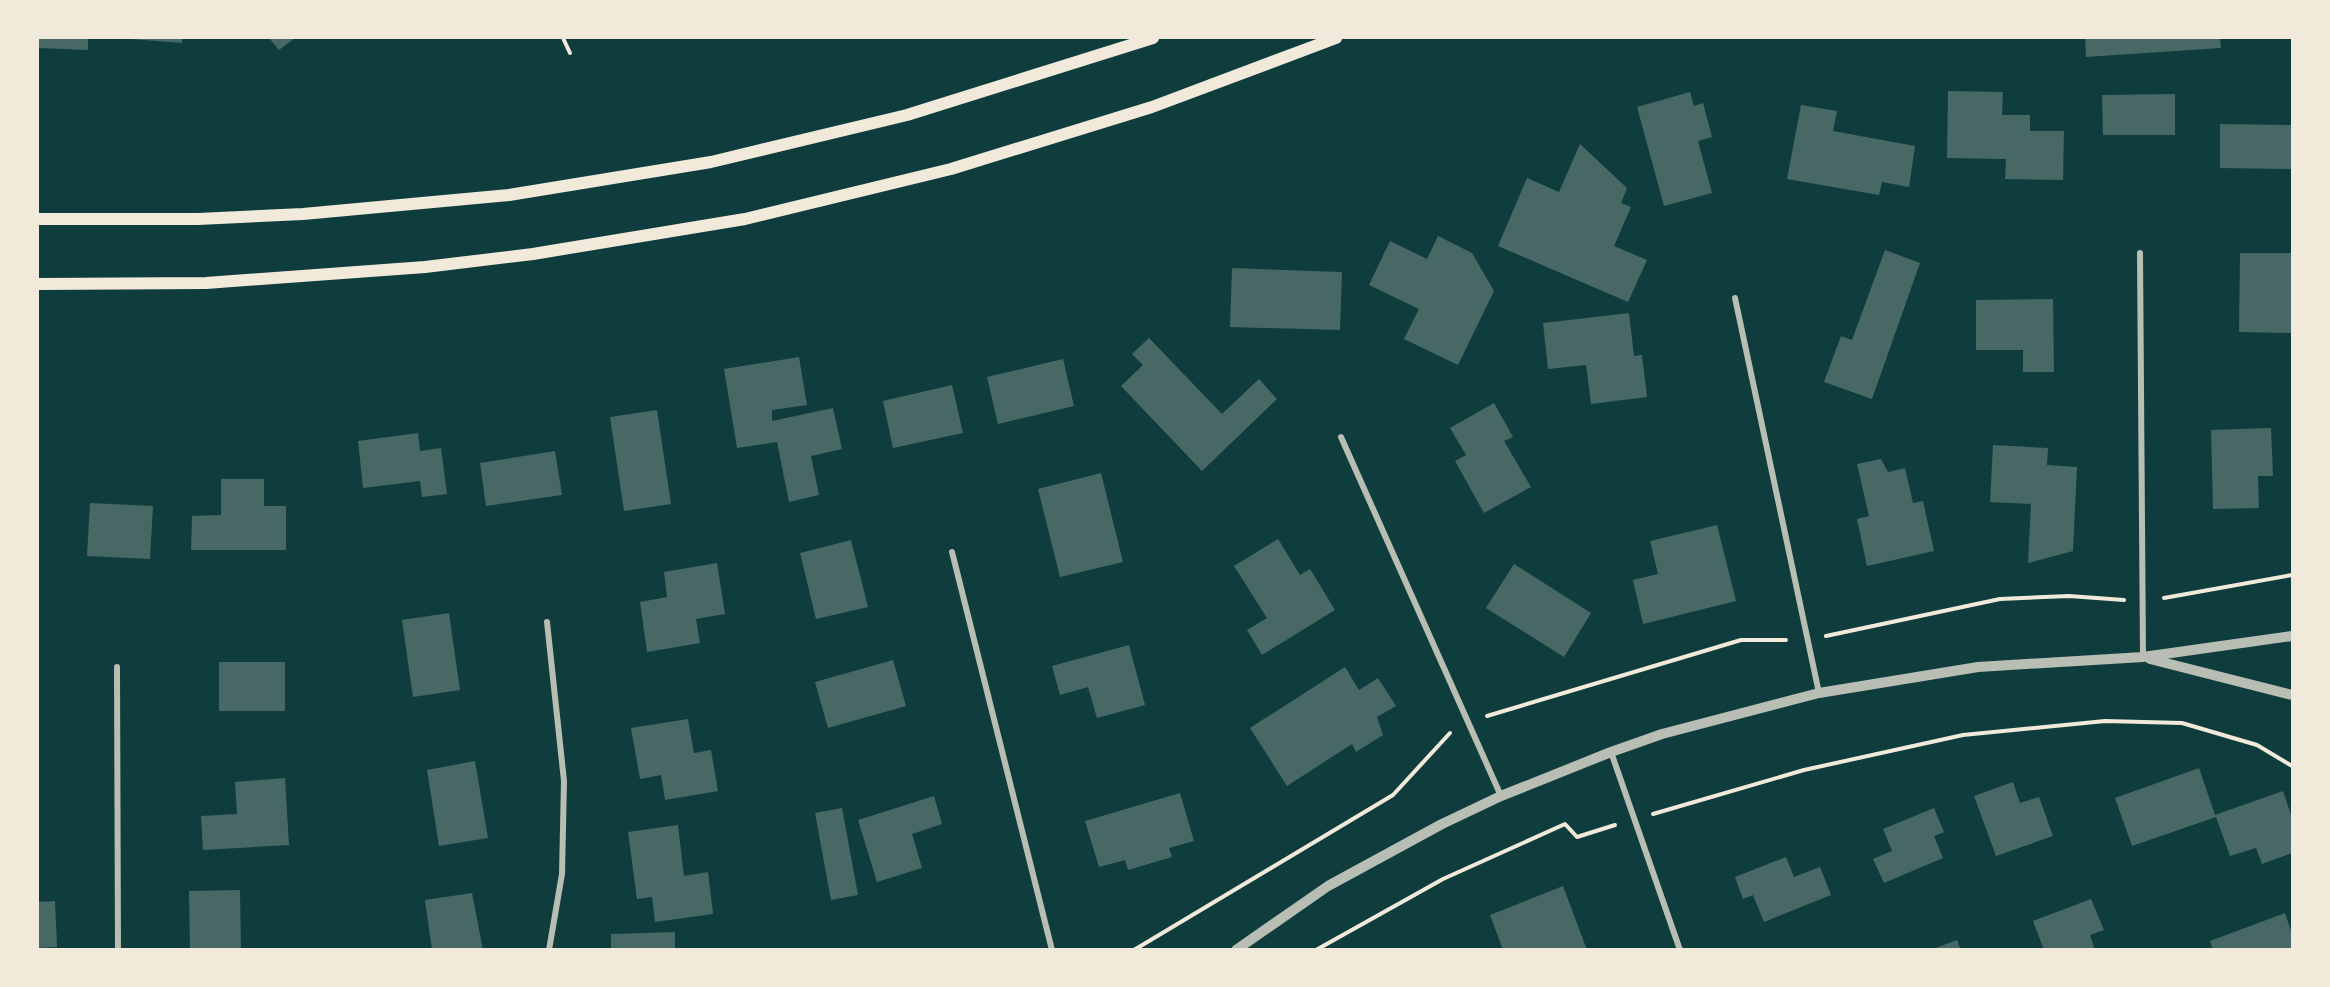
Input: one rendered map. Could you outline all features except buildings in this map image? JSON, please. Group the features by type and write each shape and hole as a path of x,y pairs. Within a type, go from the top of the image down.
{"main road":[{"path":"38,219 198,219 303,214 509,195 554,188 711,162 908,116 1153,38"},
{"path":"38,284 206,283 425,267 532,254 745,219 951,169 1152,107 1336,38"}],"street":[{"path":"2140,253 2143,657"},
{"path":"1735,298 1819,693"},
{"path":"1341,437 1501,796"},
{"path":"952,552 1052,950"},
{"path":"547,622 564,781 562,874 549,950"},
{"path":"1236,950 1328,886 1442,824 1501,796 1662,734 1819,693 1978,667 2143,657 2292,636"},
{"path":"2143,657 2292,695"},
{"path":"117,667 118,950"},
{"path":"1611,752 1680,950"}],"path":[{"path":"562,38 570,53"},
{"path":"1316,950 1443,879 1565,825 1577,837 1804,770 1963,735 2105,721 2182,723 2257,745 2292,766"}]}
